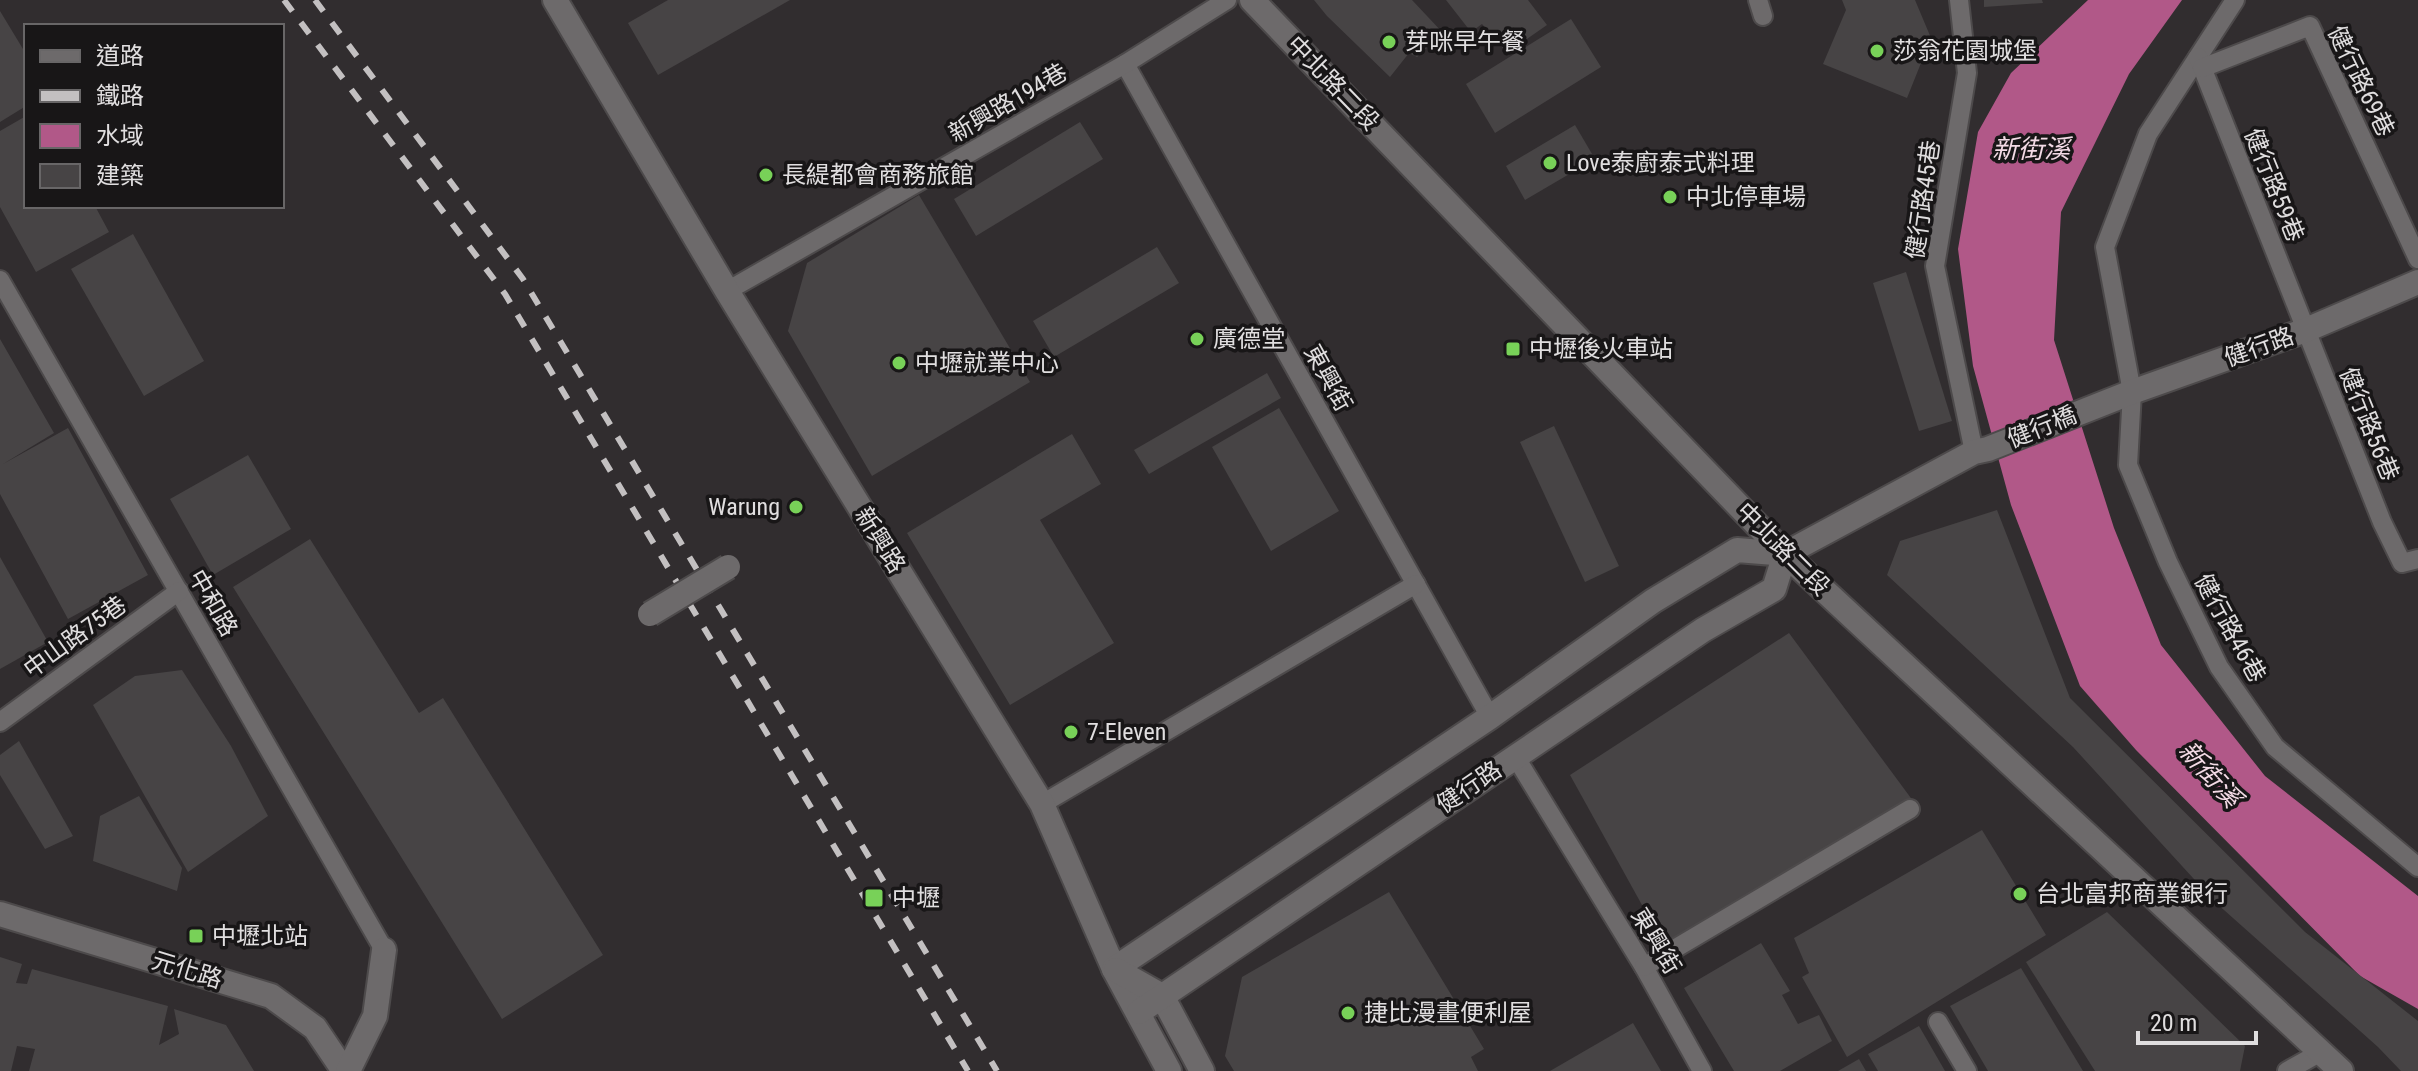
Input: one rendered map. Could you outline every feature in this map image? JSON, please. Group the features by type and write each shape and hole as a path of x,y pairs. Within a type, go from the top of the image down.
{"street":[{"name":"新興路","path":"555,0 727,291 1042,804 1114,969 1169,1071"},
{"name":"中北路二段","path":"1252,0 1785,554 2341,1071"},
{"name":"健行路","path":"2097,406 2306,330 2418,282"},
{"name":"健行橋","path":"1981,450 2097,406"},
{"path":"1785,554 1981,450"},
{"name":"健行路","path":"1114,969 1490,717 1653,601 1737,550 1785,554 1774,589 1703,630 1139,1012"},
{"path":"650,614 728,567"},
{"name":"元化路","path":"0,914 271,996 315,1028 346,1071"},
{"path":"346,1071 375,1016 384,950"},
{"path":"1114,969 1162,996 1202,1071"}],"lane":[{"name":"新興路194巷","path":"727,291 1125,64 1227,0"},
{"name":"健行路45巷","path":"1959,0 1967,73 1935,266 1981,450"},
{"name":"健行路46巷","path":"2235,0 2200,62 2148,134 2105,247 2132,392 2128,465 2168,562 2219,667 2275,747 2418,867"},
{"name":"健行路69巷","path":"2200,62 2310,26 2418,259"},
{"name":"健行路59巷","path":"2200,62 2306,330"},
{"name":"東興街","path":"1125,64 1490,717"},
{"name":"中和路","path":"0,280 384,950"},
{"name":"健行路56巷","path":"2306,330 2382,522 2402,563 2418,559"},
{"path":"1042,804 1416,584"},
{"name":"中山路75巷","path":"0,722 179,591"},
{"name":"東興街","path":"1515,756 1644,967 1702,1071"},
{"path":"1644,967 1910,809"},
{"path":"1938,1022 1967,1071"},
{"path":"2287,1071 2321,1052"}],"water":[{"name":"新街溪","path":"2088,0 2182,0 2129,74 2061,212 2054,340 2114,528 2161,645 2265,776 2418,896 2418,1009 2360,976 2136,750 2080,686 2011,505 1973,366 1958,249 1978,132 2011,73"}],"building":[{"path":"668,0 790,0 658,75 628,23"},
{"path":"1314,0 1412,0 1443,33 1417,57 1409,53 1390,77"},
{"path":"1446,0 1528,0 1547,25 1507,53 1482,24 1471,32"},
{"name":"莎翁花園城堡","path":"1842,0 1915,0 1931,38 1907,98 1823,64 1846,10"},
{"path":"1984,0 2042,0 2043,3 1984,7"},
{"path":"0,11 24,51 24,107 0,122"},
{"path":"1571,19 1601,67 1495,133 1466,84"},
{"path":"24,117 24,208 96,208 109,232 36,272 0,207 0,131"},
{"path":"1080,122 1103,159 976,236 954,199"},
{"name":"Love泰廚泰式料理","path":"1575,125 1595,159 1525,200 1506,166"},
{"path":"919,195 1030,382 872,476 788,331 807,263"},
{"path":"133,234 204,361 144,396 71,269"},
{"path":"1157,247 1179,283 1054,357 1033,321"},
{"path":"1906,272 1952,421 1919,431 1873,283"},
{"path":"0,339 54,433 3,464 68,428 148,575 68,619 0,494"},
{"path":"1267,373 1281,398 1149,474 1134,450"},
{"path":"1279,408 1339,511 1271,551 1212,447"},
{"path":"1554,426 1619,566 1585,582 1520,442"},
{"path":"1072,434 1101,484 1040,520 1114,643 1010,705 907,533"},
{"path":"248,455 291,529 213,575 170,499"},
{"path":"1997,510 2070,698 2305,932 2418,1021 2418,1071 2401,1071 2215,902 2073,747 1887,575 1900,541"},
{"path":"310,539 419,713 443,698 603,955 502,1019 233,587"},
{"path":"0,557 48,642 0,669"},
{"path":"1789,633 1919,809 1673,961 1570,775"},
{"path":"182,670 231,746 268,816 188,872 93,705 135,676"},
{"path":"19,741 73,836 45,849 0,775 0,755"},
{"path":"139,796 182,868 177,891 93,861 100,816"},
{"path":"1982,830 2046,935 1847,1057 1802,977 1809,973 1794,938"},
{"name":"捷比漫畫便利屋","path":"1389,892 1484,1049 1471,1057 1478,1071 1234,1071 1225,1056 1242,977"},
{"path":"2107,912 2245,1046 2240,1071 2095,1071 2026,962"},
{"path":"1761,943 1790,991 1782,995 1798,1024 1819,1015 1832,1041 1780,1071 1734,1071 1684,988"},
{"path":"0,957 22,964 16,983 27,984 32,969 168,1006 159,1045 179,1034 174,1009 226,1025 254,1071 29,1071 35,1049 17,1046 11,1071 0,1071"},
{"path":"2021,968 2083,1071 1988,1071 1950,1006"},
{"path":"1633,1023 1661,1071 1550,1071"},
{"path":"1919,1026 1945,1071 1878,1071 1868,1054"},
{"path":"1859,1059 1866,1071 1838,1071"}],"railway":[{"path":"284,0 505,294 968,1071"},
{"path":"315,0 523,279 997,1071"}],"place":[{"name":"芽咪早午餐","path":"1389,42"},
{"name":"莎翁花園城堡","path":"1877,51"},
{"name":"Love泰廚泰式料理","path":"1550,163"},
{"name":"長緹都會商務旅館","path":"766,175"},
{"name":"中北停車場","path":"1670,197"},
{"name":"廣德堂","path":"1197,339"},
{"name":"中壢後火車站","path":"1513,349"},
{"name":"中壢就業中心","path":"899,363"},
{"name":"Warung","path":"796,507"},
{"name":"7-Eleven","path":"1071,732"},
{"name":"台北富邦商業銀行","path":"2020,894"},
{"name":"中壢","path":"874,898"},
{"name":"中壢北站","path":"196,936"},
{"name":"捷比漫畫便利屋","path":"1348,1013"}]}
